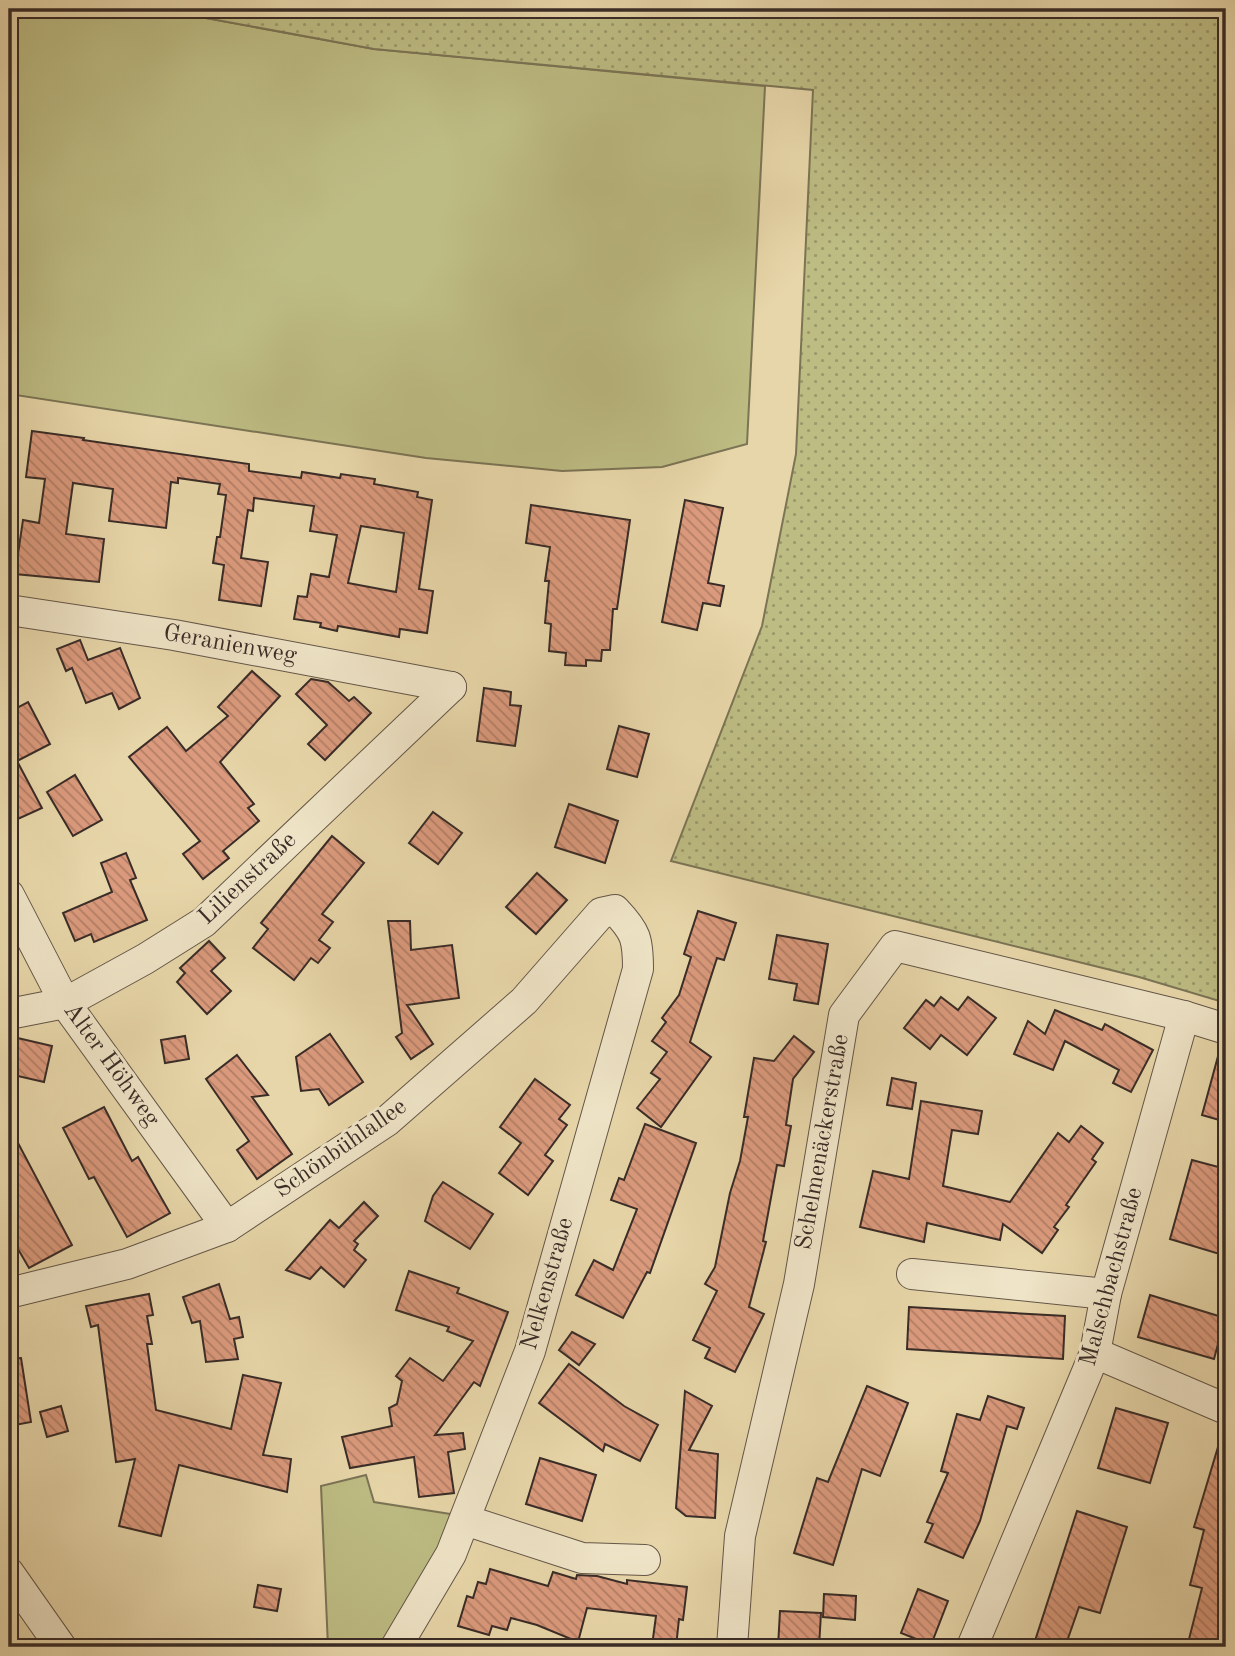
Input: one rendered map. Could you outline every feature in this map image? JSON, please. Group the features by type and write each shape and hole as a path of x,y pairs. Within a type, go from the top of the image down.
{"street":[{"name":"Geranienweg","path":"9,610 174,635 451,687"},
{"name":"Lilienstraße","path":"9,1014 65,1003 145,959 204,922 451,687"},
{"name":"Alter Höhweg","path":"9,895 65,1003 227,1227"},
{"name":"Schönbühlallee","path":"9,1293 127,1264 227,1227 387,1121 524,1001 601,913 615,910"},
{"name":"Nelkenstraße","path":"397,1647 451,1554 530,1351 638,969 638,941 631,926 615,910"},
{"name":"Schelmenäckerstraße","path":"732,1647 740,1536 799,1284 844,1015 895,946 1226,1028"},
{"name":"Malschbachstraße","path":"972,1647 1095,1353 1106,1294 1184,1016"},
{"path":"912,1274 1106,1294"},
{"path":"1095,1353 1226,1409"},
{"path":"465,1520 582,1558 645,1560"},
{"path":"9,1573 61,1647"}],"shaded area":[{"path":"9,9 157,9 374,49 765,86 747,444 662,467 562,471 426,458 9,394"},
{"path":"157,9 1226,9 1226,1003 1139,977 671,861 762,626 796,454 813,90 374,49"},
{"path":"366,1475 374,1502 457,1515 383,1647 328,1647 321,1486"}],"building":[{"path":"32,431 249,464 249,471 301,478 302,472 340,478 341,474 375,479 374,484 418,492 417,497 432,500 419,589 433,591 427,633 400,629 399,637 338,626 337,631 320,627 321,623 294,619 298,596 307,597 311,574 329,577 337,535 310,531 314,506 254,498 253,511 248,510 241,558 268,562 261,606 219,600 224,565 213,563 226,495 218,494 220,484 178,478 178,483 171,482 166,528 109,521 113,489 73,483 66,534 104,539 99,582 15,574 23,520 39,523 45,479 26,477","holes":["361,526 404,533 396,592 348,583"]},
{"path":"685,500 723,508 708,583 724,586 720,606 703,603 697,630 662,622"},
{"path":"531,505 630,520 617,609 613,609 610,650 602,650 601,661 586,660 586,666 565,665 566,653 549,651 551,624 545,623 549,581 545,581 550,547 526,543"},
{"path":"80,640 88,660 120,648 140,698 119,709 112,693 86,703 72,668 66,671 57,649"},
{"path":"252,671 280,696 220,762 254,804 248,808 259,821 223,851 229,858 203,879 183,854 200,841 129,757 167,727 186,751 228,716 218,707"},
{"path":"311,679 328,682 349,701 354,697 371,713 325,760 308,744 327,725 296,694"},
{"path":"484,688 511,692 510,705 521,706 515,746 477,741"},
{"path":"28,702 50,744 17,761 42,808 9,823 9,712"},
{"path":"619,726 649,734 637,777 607,769"},
{"path":"75,775 102,820 73,836 47,792"},
{"path":"569,804 618,821 605,863 555,847"},
{"path":"433,812 462,833 438,864 409,843"},
{"path":"332,836 364,863 322,914 333,922 319,940 330,948 318,963 311,958 294,980 253,948 268,929 261,923"},
{"path":"126,853 136,878 130,880 147,920 94,942 91,934 75,941 63,913 112,892 101,863"},
{"path":"537,873 567,900 536,934 506,907"},
{"path":"698,911 736,923 724,960 717,958 690,1042 711,1057 661,1127 637,1108 660,1079 651,1073 667,1052 652,1041 666,1022 662,1018 679,995 691,957 684,954"},
{"path":"388,921 410,921 411,950 452,945 459,998 407,1005 433,1044 411,1059 396,1037 402,1033"},
{"path":"777,935 828,944 818,1004 794,1000 797,984 769,979"},
{"path":"209,941 225,958 211,971 231,991 207,1014 177,982 185,973 180,968"},
{"path":"941,997 958,1010 968,997 996,1018 967,1055 941,1035 930,1049 904,1028 926,1000 934,1006"},
{"path":"1055,1010 1102,1030 1105,1024 1153,1050 1131,1092 1113,1083 1119,1070 1065,1041 1053,1070 1014,1054 1028,1021 1045,1034"},
{"path":"330,1034 363,1082 329,1105 319,1089 301,1091 296,1057"},
{"path":"9,1036 52,1046 44,1082 9,1074"},
{"path":"185,1036 189,1059 165,1063 161,1040"},
{"path":"794,1036 814,1052 793,1079 786,1125 791,1126 784,1166 777,1165 763,1241 766,1242 749,1307 764,1314 735,1372 705,1358 710,1348 693,1340 717,1291 705,1284 715,1267 730,1193 740,1161 754,1058 774,1061"},
{"path":"1220,1049 1226,1050 1226,1122 1202,1115"},
{"path":"237,1055 268,1095 252,1097 292,1154 257,1179 237,1150 249,1141 206,1079"},
{"path":"892,1078 916,1083 912,1109 887,1105"},
{"path":"535,1079 570,1105 559,1119 567,1125 545,1155 553,1161 528,1195 499,1173 521,1143 500,1127"},
{"path":"921,1101 982,1111 978,1134 952,1130 943,1186 1010,1202 1058,1133 1069,1142 1081,1126 1103,1143 1092,1159 1096,1162 1066,1205 1069,1207 1054,1227 1058,1230 1042,1253 1003,1224 1000,1240 927,1223 924,1242 860,1227 873,1171 909,1179"},
{"path":"104,1107 132,1161 138,1157 170,1213 127,1237 94,1177 89,1179 63,1128"},
{"path":"645,1124 696,1143 650,1273 647,1272 623,1318 576,1295 594,1260 613,1270 637,1209 611,1200 619,1178 624,1180"},
{"path":"9,1126 72,1245 29,1268 9,1238"},
{"path":"1192,1160 1226,1169 1226,1188 1220,1211 1226,1213 1226,1256 1170,1239"},
{"path":"443,1182 493,1214 470,1249 425,1221 433,1196"},
{"path":"364,1202 378,1216 354,1241 358,1244 354,1250 366,1260 344,1287 321,1267 310,1279 286,1270 330,1220 339,1228"},
{"path":"409,1271 459,1288 457,1293 508,1312 480,1386 474,1382 435,1435 463,1433 465,1449 448,1452 454,1493 419,1497 414,1457 350,1468 342,1437 392,1426 389,1408 397,1404 402,1381 396,1376 410,1358 443,1381 473,1341 447,1331 449,1327 396,1310"},
{"path":"219,1284 230,1319 239,1317 243,1337 234,1339 238,1359 206,1362 200,1321 192,1323 183,1297"},
{"path":"149,1294 153,1315 147,1316 152,1344 147,1344 156,1410 231,1429 243,1375 281,1383 263,1455 291,1459 287,1492 179,1465 161,1536 119,1526 135,1459 116,1462 98,1325 91,1327 86,1306"},
{"path":"1150,1295 1225,1318 1214,1359 1138,1337"},
{"path":"909,1307 1065,1316 1063,1359 907,1349"},
{"path":"572,1332 595,1344 579,1365 559,1350"},
{"path":"21,1358 31,1422 9,1426 9,1359"},
{"path":"569,1364 624,1406 658,1425 640,1461 605,1444 603,1451 539,1403"},
{"path":"867,1386 908,1403 880,1476 862,1469 833,1565 794,1553 817,1478 828,1482"},
{"path":"685,1391 712,1406 689,1450 718,1454 715,1518 686,1516 676,1508"},
{"path":"988,1396 1024,1408 1017,1429 1007,1426 980,1521 963,1558 925,1542 933,1524 927,1522 948,1473 941,1471 957,1414 980,1420"},
{"path":"61,1406 68,1431 47,1437 40,1412"},
{"path":"1116,1408 1168,1423 1150,1483 1098,1468"},
{"path":"1221,1437 1226,1437 1226,1647 1187,1647 1202,1588 1190,1585 1204,1530 1194,1527"},
{"path":"540,1458 596,1475 582,1521 526,1504"},
{"path":"1077,1511 1127,1527 1100,1613 1079,1607 1065,1647 1033,1647"},
{"path":"490,1569 548,1586 553,1572 576,1579 577,1575 597,1576 627,1584 627,1580 687,1587 676,1647 652,1646 656,1616 587,1608 578,1642 537,1625 511,1618 507,1630 492,1626 489,1635 458,1626 467,1596 473,1598 478,1582 486,1584"},
{"path":"258,1585 281,1589 277,1611 254,1607"},
{"path":"918,1589 948,1601 931,1645 901,1633"},
{"path":"824,1594 856,1596 855,1620 823,1617"},
{"path":"780,1611 821,1613 819,1647 778,1647"}]}
